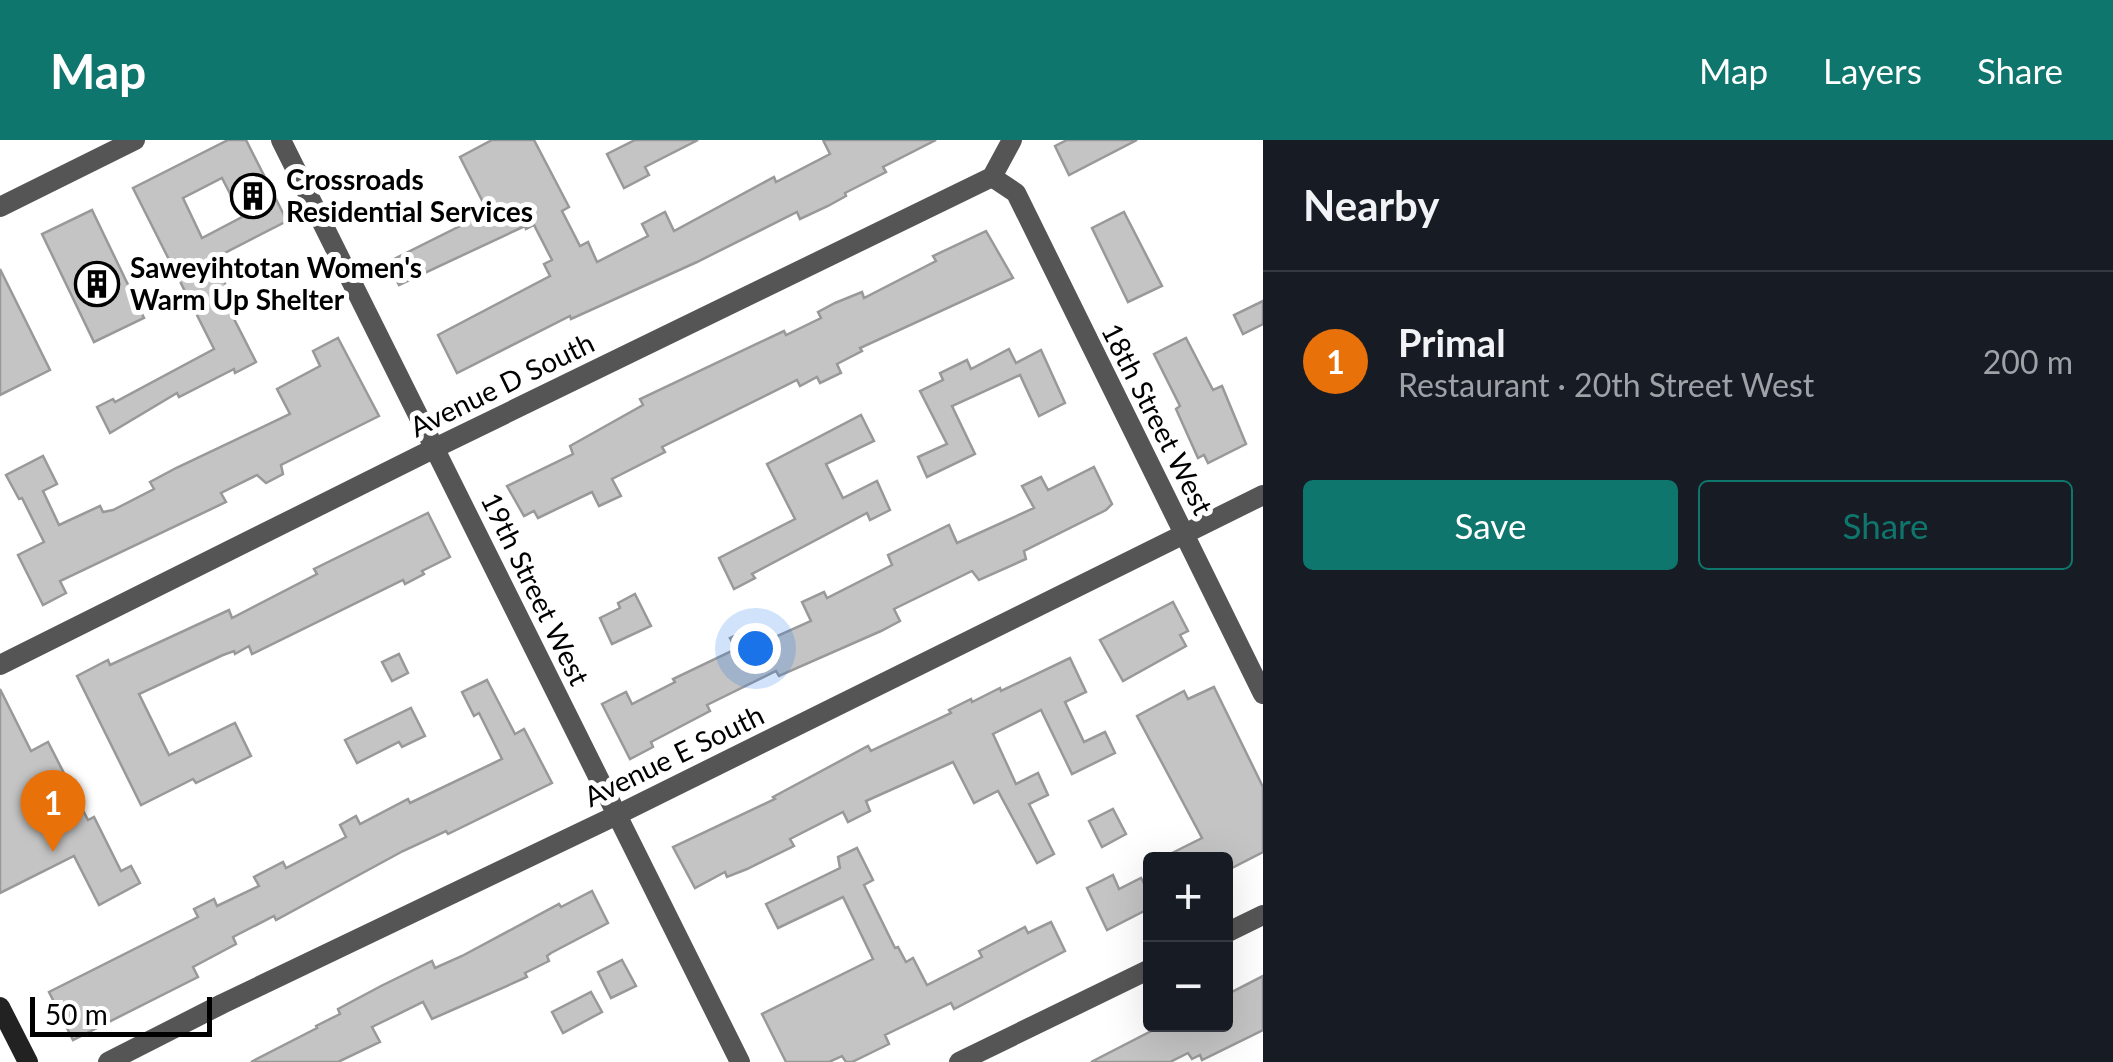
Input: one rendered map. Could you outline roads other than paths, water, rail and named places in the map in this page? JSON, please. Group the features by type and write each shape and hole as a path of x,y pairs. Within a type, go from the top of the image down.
{"main road":[{"path":"0,1006 28,1062"}],"street":[{"path":"0,207 135,140"},
{"name":"19th Street West","path":"281,140 740,1062"},
{"path":"992,177 1012,140"},
{"name":"Avenue D South","path":"0,664 992,177"},
{"name":"18th Street West","path":"992,177 1016,193 1263,694"},
{"name":"Avenue E South","path":"108,1062 1263,495"},
{"path":"1233,930 1263,915"},
{"path":"959,1062 1143,972"}],"place":[{"name":"Crossroads Residential Services","path":"253,196"},
{"name":"Saweyihtotan Women's Warm Up Shelter","path":"97,284"},
{"name":"Primal","path":"53,852"}]}
